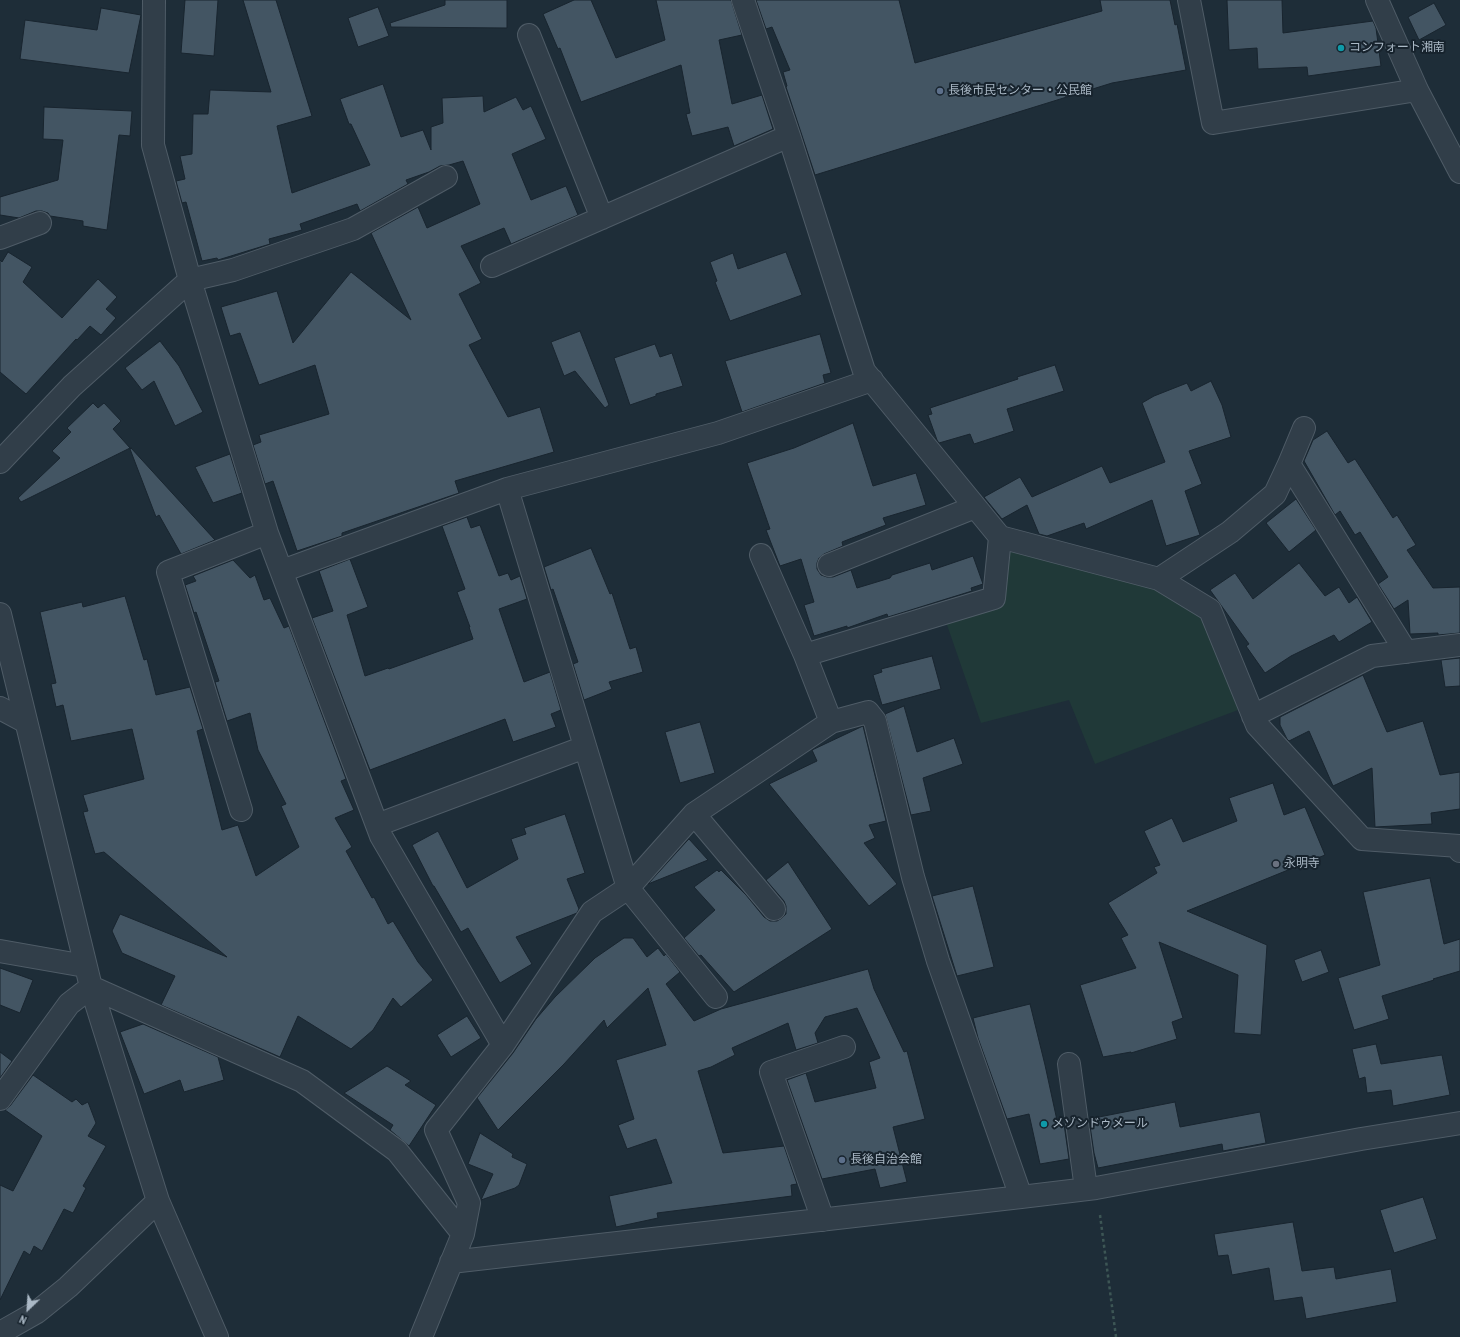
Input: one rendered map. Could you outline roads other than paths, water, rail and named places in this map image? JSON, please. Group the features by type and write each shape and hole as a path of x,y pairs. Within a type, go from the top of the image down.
{"street":[{"path":"154,0 153,144 190,280 267,533 381,836 503,1045"},
{"path":"743,0 789,136 864,371 1000,537 1159,579 1210,610 1257,725 1362,838 1459,846 1460,851"},
{"path":"1189,0 1213,123 1417,90"},
{"path":"1377,0 1417,90 1460,172"},
{"path":"529,34 602,218"},
{"path":"492,266 789,136"},
{"path":"0,462 72,386 190,280 233,270 353,229 446,177"},
{"path":"0,238 40,223"},
{"path":"282,572 507,489 718,433 872,380"},
{"path":"1159,579 1230,532 1275,494 1304,428"},
{"path":"1289,464 1406,652"},
{"path":"507,489 628,888 716,997"},
{"path":"829,565 975,507"},
{"path":"241,810 168,572 267,533"},
{"path":"804,655 994,598 1000,537"},
{"path":"761,555 831,722"},
{"path":"0,614 91,987 158,1201 217,1337"},
{"path":"1253,716 1372,656 1460,645"},
{"path":"0,708 26,722"},
{"path":"421,1337 463,1234 469,1203 436,1130 503,1045 592,912 628,888 694,814 831,722 868,712 875,721 913,877 938,961 1021,1197"},
{"path":"377,825 585,747"},
{"path":"694,814 774,909"},
{"path":"0,951 85,966"},
{"path":"0,1099 69,1004 91,987"},
{"path":"91,987 302,1081 397,1151 463,1234"},
{"path":"823,1220 771,1072 844,1047"},
{"path":"1069,1064 1086,1189"},
{"path":"451,1262 1086,1189 1460,1123"},
{"path":"0,1333 38,1312 68,1287 158,1201"}],"place":[{"name":"コンフォート湘南","path":"1341,48"},
{"name":"長後市民センター・公民館","path":"940,91"},
{"name":"永明寺","path":"1276,864"},
{"name":"メゾンドゥメール","path":"1044,1124"},
{"name":"長後自治会館","path":"842,1160"}]}
